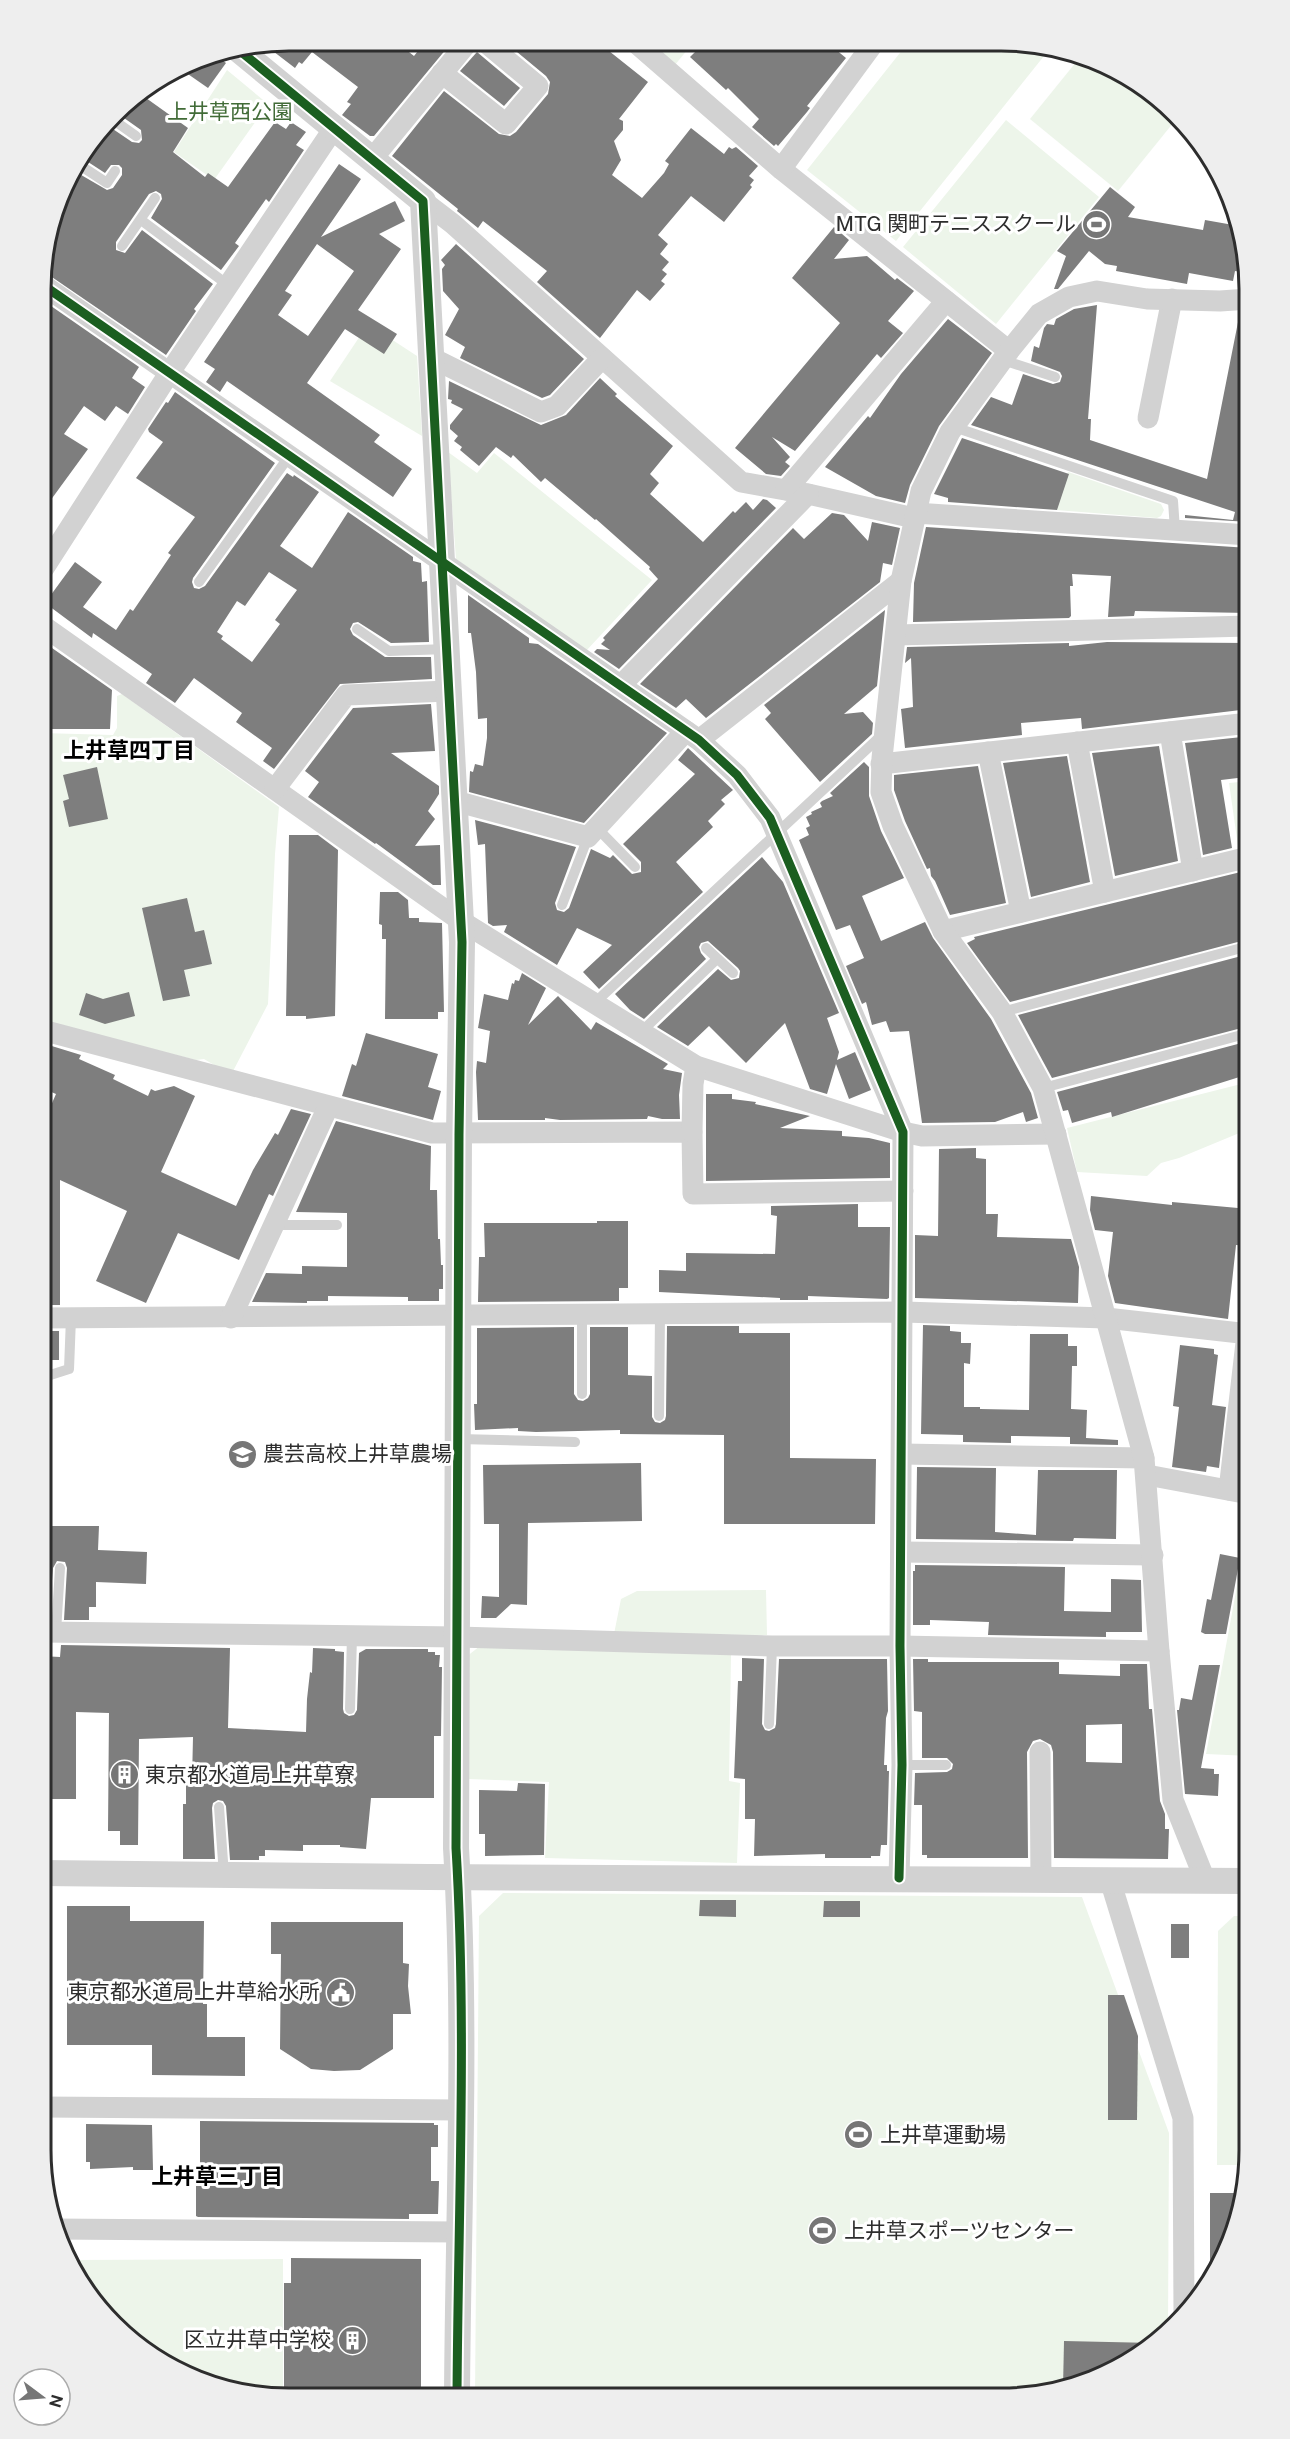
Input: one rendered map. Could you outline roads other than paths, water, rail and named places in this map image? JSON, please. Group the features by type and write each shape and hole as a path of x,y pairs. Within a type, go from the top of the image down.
{"street":[{"path":"372,159 460,51"},
{"path":"442,73 506,124 538,86 496,51"},
{"path":"645,51 781,169 946,301 1006,356"},
{"path":"781,169 861,51"},
{"path":"246,55 453,224 741,482 915,515 1239,534"},
{"path":"51,558 170,372 334,128"},
{"path":"423,201 440,560 447,649 461,921 456,1848 460,2110 457,2388"},
{"path":"51,290 692,736 737,775 770,818 903,1132 900,1646 902,1765 899,1878"},
{"path":"1205,1880 1173,1800 1145,1466 1043,1088 1002,1012 943,931 892,826 880,792 901,581 921,491 954,427 1039,314 1069,297 1097,291 1147,299 1239,300"},
{"path":"1148,418 1172,299"},
{"path":"786,490 946,301"},
{"path":"430,357 541,412 557,406 602,358"},
{"path":"621,685 807,494"},
{"path":"455,801 592,832 692,736 901,581"},
{"path":"896,635 1239,626"},
{"path":"51,631 461,921 696,1066 903,1132 922,1136 1056,1134"},
{"path":"275,789 346,695 449,691"},
{"path":"881,764 1239,724"},
{"path":"1170,732 1193,871"},
{"path":"1077,742 1105,892"},
{"path":"988,752 1021,912"},
{"path":"943,931 1239,860"},
{"path":"51,1032 432,1133 459,1135 692,1132"},
{"path":"696,1066 693,1083 693,1194 903,1191"},
{"path":"231,1318 328,1107"},
{"path":"51,1318 903,1312 1106,1318 1239,1333"},
{"path":"902,1454 1145,1466 1239,1492"},
{"path":"902,1552 1153,1554"},
{"path":"51,1632 458,1637 772,1646 1159,1651"},
{"path":"1040,1752 1041,1880"},
{"path":"51,1873 1239,1881"},
{"path":"1110,1880 1183,2118 1184,2302"},
{"path":"51,2107 460,2110"},
{"path":"65,2229 458,2232"}],"lane":[{"path":"118,124 136,136"},
{"path":"84,168 107,183 115,171"},
{"path":"122,246 155,198"},
{"path":"141,220 228,285"},
{"path":"1006,356 1055,377"},
{"path":"954,427 1173,501 1175,530"},
{"path":"199,582 290,455"},
{"path":"357,629 389,651 447,649"},
{"path":"597,1006 602,996 885,733"},
{"path":"562,905 592,832 635,867"},
{"path":"706,948 733,973"},
{"path":"1002,1012 1239,949"},
{"path":"640,1033 717,959"},
{"path":"1043,1088 1239,1036"},
{"path":"274,1225 337,1225"},
{"path":"582,1313 582,1394"},
{"path":"659,1416 660,1313"},
{"path":"51,1375 69,1369 70,1318"},
{"path":"459,1439 575,1442"},
{"path":"51,1616 60,1568"},
{"path":"350,1708 352,1636"},
{"path":"769,1724 772,1646"},
{"path":"902,1765 946,1766"},
{"path":"219,1807 224,1875"}],"place":[{"name":"MTG 関町テニススクール","path":"1097,224"},
{"name":"農芸高校上井草農場","path":"242,1454"},
{"name":"東京都水道局上井草寮","path":"124,1775"},
{"name":"東京都水道局上井草給水所","path":"341,1992"},
{"name":"上井草運動場","path":"859,2135"},
{"name":"上井草スポーツセンター","path":"823,2231"},
{"name":"区立井草中学校","path":"352,2340"}],"district":[{"name":"上井草四丁目","path":"129,750"},
{"name":"上井草三丁目","path":"217,2176"}],"park label":[{"name":"上井草西公園","path":"230,112"}]}
